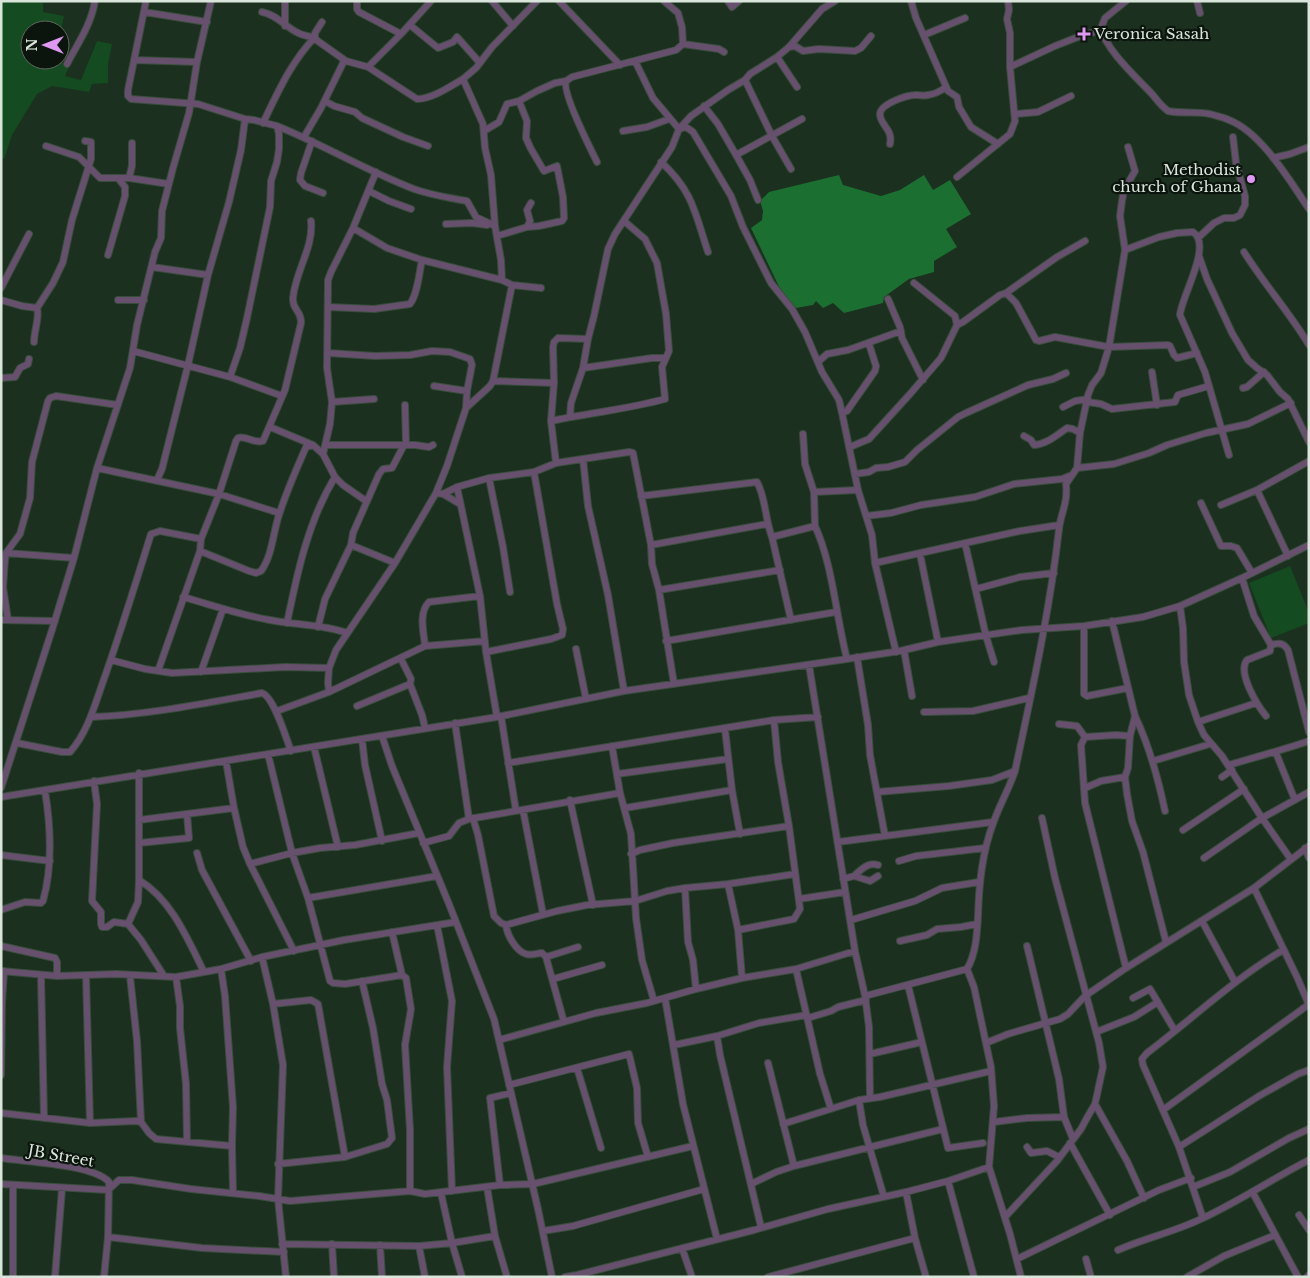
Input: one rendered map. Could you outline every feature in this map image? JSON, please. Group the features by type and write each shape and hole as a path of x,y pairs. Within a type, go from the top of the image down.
{"street":[{"path":"70,59 92,20 95,1"},
{"path":"146,1 128,90 128,96 131,98 198,104 245,119 277,126 414,189 467,201 476,217 495,226"},
{"path":"1,788 55,621 74,558 97,468 118,405 133,351 137,324 161,238 162,211 189,113 191,90 211,1"},
{"path":"285,1 285,26"},
{"path":"357,1 359,12 402,34"},
{"path":"368,66 402,34 431,1"},
{"path":"492,1 513,26"},
{"path":"315,37 318,42 346,61 368,66 417,99 423,99 463,79 537,1"},
{"path":"559,1 620,65"},
{"path":"664,1 678,13 682,27 683,44"},
{"path":"728,1 732,7 739,1"},
{"path":"570,416 571,403 583,368 608,249 615,234 672,147 679,129 704,106 777,57 789,47 822,9 835,1"},
{"path":"911,1 916,18 948,91 957,97 959,107 971,128 998,144"},
{"path":"957,177 1010,134 1013,128 1015,114 1010,67 1010,34 1006,19 1009,8 1008,1"},
{"path":"1010,67 1055,46 1095,32 1100,28 1105,18 1126,1"},
{"path":"1198,1 1200,13"},
{"path":"144,12 207,22"},
{"path":"262,12 274,16 285,26 300,35 315,37"},
{"path":"924,36 965,18"},
{"path":"263,123 301,51 315,37 322,22"},
{"path":"410,25 438,48 453,42 457,37 480,63"},
{"path":"1100,28 1112,49 1164,109 1177,113 1195,112 1208,114 1230,120 1249,132 1273,158 1309,209"},
{"path":"789,47 795,46 803,51 812,49 855,51 861,48 871,36"},
{"path":"484,131 499,122 507,104 519,101 547,86 566,81 572,77 676,50 683,44 719,49 724,52"},
{"path":"777,57 797,87"},
{"path":"134,60 197,62"},
{"path":"304,137 325,101 343,63 346,61"},
{"path":"635,61 653,98 679,129"},
{"path":"463,79 483,124 485,148 491,175 502,280"},
{"path":"745,80 772,136 791,169"},
{"path":"566,81 564,85 597,162"},
{"path":"890,144 890,133 880,117 880,112 884,107 904,98 915,95 929,95 946,87"},
{"path":"191,90 198,104"},
{"path":"1015,114 1038,112 1071,96"},
{"path":"325,101 334,106 355,112 362,118 428,146"},
{"path":"497,236 527,227 562,221 564,218 563,197 557,166 544,171 531,150 526,138 527,121 519,101"},
{"path":"704,106 718,124 736,155 750,180 758,200"},
{"path":"157,480 162,469 188,365 208,275 230,202 242,150 245,119"},
{"path":"623,131 647,127 669,119"},
{"path":"736,155 802,119"},
{"path":"230,377 248,318 270,207 272,181 277,162 279,134 277,126"},
{"path":"679,129 686,127 693,132 731,196 743,228 759,261 771,283 792,309 839,400 858,490 872,535 875,563 896,652"},
{"path":"1199,237 1214,223 1224,218 1234,218 1240,215 1245,205 1245,196 1236,164 1233,137"},
{"path":"34,342 34,331 38,314 37,308 53,283 63,262 72,220 88,172 92,145 91,142 85,141"},
{"path":"312,141 300,180 305,186 323,193"},
{"path":"129,178 132,166 132,143"},
{"path":"46,146 79,157 100,178 129,178 169,184"},
{"path":"674,1045 717,1036 760,1023 808,1017 831,1011 838,1007 908,985 967,969 972,960 977,924 979,882 993,822 1015,771 1054,573 1060,525 1065,510 1066,484 1077,468 1080,433 1088,400 1092,385 1101,373 1109,346 1125,250 1120,216 1122,201 1124,190 1134,171 1128,147"},
{"path":"1273,158 1309,147"},
{"path":"661,162 677,177 687,191 708,252"},
{"path":"323,454 330,424 332,402 327,368 328,280 330,272 353,228 376,172"},
{"path":"108,255 125,196 125,187 118,178"},
{"path":"369,191 389,201 411,208"},
{"path":"527,227 530,221 527,208 531,203"},
{"path":"158,671 200,551 201,539 238,438 263,441 288,382 302,317 294,306 293,295 312,232 311,221"},
{"path":"551,421 570,416 648,404 665,399 662,368 669,351 666,314 657,263 645,240 624,221"},
{"path":"446,224 472,223 495,226"},
{"path":"353,228 387,248 422,260 502,280 512,285 541,288"},
{"path":"1125,250 1166,235 1194,232 1199,237 1199,255 1188,293 1180,312 1209,386 1229,455"},
{"path":"1,288 29,234"},
{"path":"850,447 869,439 923,380 941,358 957,325 1085,241"},
{"path":"1244,252 1256,272 1309,345"},
{"path":"1199,255 1207,279 1232,334 1248,360 1264,372 1291,403 1309,442"},
{"path":"328,307 374,309 410,304 422,260"},
{"path":"152,267 208,275"},
{"path":"914,283 955,316 957,325"},
{"path":"466,408 493,381 510,303 512,285"},
{"path":"1006,293 1016,303 1036,340 1039,341 1055,337 1109,346 1168,345 1177,358 1197,353"},
{"path":"888,299 902,338 923,380"},
{"path":"1,300 37,308"},
{"path":"118,300 144,300"},
{"path":"1301,332 1309,328"},
{"path":"818,362 828,354 869,344 901,331"},
{"path":"556,464 551,421 554,384 554,342 558,338 588,339"},
{"path":"842,412 847,411 875,371 876,366 869,344"},
{"path":"133,351 230,377 282,396"},
{"path":"328,353 375,356 432,351 450,352 470,359 472,365 466,408 448,466 436,494 396,563 336,650 329,668 329,692"},
{"path":"1,378 15,377 20,368 28,364 29,358"},
{"path":"583,368 652,358 666,358"},
{"path":"1152,372 1157,404"},
{"path":"1243,388 1247,387 1264,372"},
{"path":"855,474 905,462 958,417 1028,386 1066,373"},
{"path":"493,381 554,384"},
{"path":"434,386 467,391"},
{"path":"1063,407 1075,401 1088,400 1112,409 1175,402 1178,395 1209,386"},
{"path":"55,621 4,620 3,587 6,553 20,534 30,498 32,462 50,398 56,396 118,405"},
{"path":"332,402 374,399"},
{"path":"1077,468 1114,464 1222,428 1240,426 1253,422 1291,403"},
{"path":"318,626 324,599 350,545 366,501 379,474 383,469 392,468 405,445 405,405"},
{"path":"270,427 313,445 323,454 335,477 366,501"},
{"path":"1024,436 1031,440 1034,445 1040,445 1067,428 1080,433"},
{"path":"803,434 805,464 814,492 814,526 820,538 847,659"},
{"path":"325,444 429,446 433,444"},
{"path":"200,551 249,571 256,573 261,571 271,545 279,513 306,447 313,445"},
{"path":"436,494 443,494 489,478 534,472 556,464 629,452 633,454 651,544 652,564 659,590 674,684"},
{"path":"583,459 588,506 608,594 624,691"},
{"path":"1221,505 1257,490 1309,461"},
{"path":"97,468 219,494 279,513"},
{"path":"486,652 562,635 563,629 534,472"},
{"path":"866,516 975,497 1014,484 1062,480 1073,475"},
{"path":"287,623 299,565 324,495 335,477"},
{"path":"489,478 510,592"},
{"path":"641,496 756,482 760,490 767,524 772,537 790,620"},
{"path":"457,488 480,596 486,652 516,812"},
{"path":"814,492 858,490"},
{"path":"1257,490 1288,556"},
{"path":"443,494 460,504"},
{"path":"1201,503 1221,546 1238,548 1252,573"},
{"path":"651,544 767,524"},
{"path":"875,563 1020,531 1060,525"},
{"path":"772,537 814,526"},
{"path":"17,743 70,752 91,717 151,534 160,531 201,539"},
{"path":"965,543 986,636 994,662"},
{"path":"350,545 396,563"},
{"path":"1,797 362,740 499,716 624,691 896,652 938,642 1044,628 1084,626 1143,617 1180,606 1309,546"},
{"path":"6,553 74,558"},
{"path":"920,554 938,642"},
{"path":"659,590 780,570"},
{"path":"976,589 1020,577 1054,573"},
{"path":"1242,578 1254,616 1271,645 1270,651 1247,660 1244,663 1243,671 1256,703 1266,716"},
{"path":"425,646 422,614 429,602 480,596"},
{"path":"183,597 247,616 318,626 347,634"},
{"path":"1180,606 1184,662 1189,695 1198,722 1210,744 1222,756 1290,858"},
{"path":"201,672 224,609"},
{"path":"666,640 836,612"},
{"path":"1112,621 1135,716 1153,761 1165,811"},
{"path":"1084,626 1084,694 1087,696 1128,688"},
{"path":"277,711 329,692 425,646 485,641"},
{"path":"1271,645 1282,643 1288,650 1309,732"},
{"path":"576,649 586,699"},
{"path":"904,650 912,696"},
{"path":"857,657 868,725 870,755 885,836"},
{"path":"401,659 411,679 410,684 425,728"},
{"path":"111,660 172,673 285,667 329,668"},
{"path":"808,665 855,951 866,998 870,1054 870,1098"},
{"path":"357,706 410,684"},
{"path":"91,717 189,706 262,693 266,694 277,711 291,750"},
{"path":"924,712 973,710 1029,698"},
{"path":"1198,722 1256,703"},
{"path":"1135,716 1130,736 1129,760 1125,777 1132,821 1143,852 1166,942"},
{"path":"508,763 774,720 818,718"},
{"path":"738,930 794,919 799,913 796,874 778,762 774,720"},
{"path":"455,723 471,819 478,835 494,916 501,923 506,925 543,914 593,905 635,901 667,891 796,874"},
{"path":"1059,724 1077,726 1084,737 1082,745 1085,802 1126,968"},
{"path":"725,729 732,790 740,834"},
{"path":"382,736 392,766 488,1004 510,1085 552,1276 577,1275 828,1209 948,1181 989,1167"},
{"path":"1084,737 1130,736"},
{"path":"362,740 365,765 382,841"},
{"path":"1222,777 1230,768 1265,754 1309,741"},
{"path":"1153,761 1210,744"},
{"path":"612,746 620,793 631,834 635,901 642,960 654,1001"},
{"path":"314,747 338,847"},
{"path":"1276,752 1295,800"},
{"path":"268,754 292,853 308,898 330,981 346,984 402,975"},
{"path":"618,774 728,759"},
{"path":"226,761 243,848 294,951"},
{"path":"877,792 949,786 992,780 1015,771"},
{"path":"128,924 138,902 139,774"},
{"path":"1085,788 1101,781 1125,777"},
{"path":"94,781 97,804 92,901 101,912 102,927 106,927 114,922 128,924 142,940 164,976"},
{"path":"1183,830 1244,789"},
{"path":"625,808 732,790"},
{"path":"1,910 25,902 42,903 49,878 50,861 50,823 45,791"},
{"path":"1204,858 1239,832 1309,792"},
{"path":"423,843 449,836 459,823 471,819 516,812 570,800 620,793"},
{"path":"570,800 593,905"},
{"path":"139,820 234,808"},
{"path":"523,810 543,914"},
{"path":"139,843 189,838 187,814"},
{"path":"1005,1217 1081,1130 1095,1104 1102,1067 1096,1032 1054,878 1042,818"},
{"path":"838,842 993,822"},
{"path":"631,854 658,846 789,826"},
{"path":"250,864 292,853 382,841 420,833"},
{"path":"986,1043 1008,1034 1060,1019 1068,1014 1085,996 1166,942 1254,888 1290,858 1307,847 1309,858"},
{"path":"898,861 916,856 986,848"},
{"path":"197,853 202,870 251,961"},
{"path":"1,855 50,861"},
{"path":"843,879 854,876 867,866 878,865"},
{"path":"308,898 437,876"},
{"path":"854,876 870,881 878,876"},
{"path":"139,880 157,894 178,922 204,972"},
{"path":"850,920 915,901 942,888 979,882"},
{"path":"728,884 738,930 742,978"},
{"path":"686,888 688,942 693,960 696,989"},
{"path":"1163,1110 1309,1005 1254,888"},
{"path":"798,900 845,892"},
{"path":"1202,921 1235,982"},
{"path":"1,1075 3,971 57,976 176,977 221,969 262,957 320,944 456,922"},
{"path":"900,941 926,935 937,929 977,924"},
{"path":"437,925 452,1001 448,1067 452,1191"},
{"path":"506,925 507,934 521,951 529,955 542,953 546,957 564,1022"},
{"path":"392,932 402,975 406,978 411,1010 405,1045 410,1130 410,1191"},
{"path":"1,946 55,958 57,962 57,976"},
{"path":"1027,946 1060,1079 1064,1117 1071,1141 1110,1215"},
{"path":"546,957 578,947"},
{"path":"1203,1218 1191,1178 1142,1059 1146,1053 1235,982 1257,965 1283,950"},
{"path":"498,1040 596,1013 642,1005 742,978 796,969 855,951"},
{"path":"262,957 273,1004 283,1065 278,1199 286,1277"},
{"path":"553,979 602,965"},
{"path":"221,969 225,996 233,1107 233,1193"},
{"path":"796,969 830,1109"},
{"path":"967,969 974,987 991,1071 994,1122 989,1167 1021,1277"},
{"path":"41,975 44,1118"},
{"path":"86,975 90,1122"},
{"path":"130,976 137,1041 141,1122 156,1139 232,1146"},
{"path":"176,977 186,1084 188,1142"},
{"path":"278,1164 344,1157 387,1144 392,1138 387,1100 382,1084 373,1028 362,981"},
{"path":"908,985 948,1148 983,1144"},
{"path":"1133,998 1150,989 1175,1031"},
{"path":"665,998 683,1104 691,1129 693,1146 717,1239"},
{"path":"273,1004 311,1000 318,1004 344,1157"},
{"path":"1096,1032 1134,1017 1158,1002"},
{"path":"717,1036 762,1227"},
{"path":"870,1054 922,1042"},
{"path":"510,1085 629,1054 637,1088 638,1123 648,1157"},
{"path":"768,1063 794,1166"},
{"path":"577,1068 601,1148"},
{"path":"1179,1147 1268,1091 1309,1070"},
{"path":"783,1124 860,1100 991,1071"},
{"path":"500,1186 490,1098 511,1093"},
{"path":"860,1100 861,1116 884,1197"},
{"path":"1095,1104 1144,1198"},
{"path":"1,1113 90,1122 141,1122"},
{"path":"994,1122 1027,1118 1064,1117"},
{"path":"751,1184 794,1166 942,1129"},
{"path":"1193,1187 1230,1172 1289,1138 1309,1129"},
{"path":"1,1184 62,1189 108,1190 119,1180 132,1180 290,1201 303,1201 410,1191 425,1194 441,1193 533,1184 693,1146"},
{"path":"1027,1148 1031,1153 1047,1151 1059,1157"},
{"name":"JB Street","path":"1,1158 91,1172 109,1182 108,1190"},
{"path":"1118,1250 1179,1229 1203,1218 1253,1193 1273,1179 1309,1160"},
{"path":"1017,1258 1159,1190 1191,1178"},
{"path":"948,1181 974,1277"},
{"path":"13,1185 13,1277"},
{"path":"487,1187 495,1236 507,1277"},
{"path":"55,1277 62,1189"},
{"path":"104,1277 108,1238 108,1190"},
{"path":"543,1231 573,1226 704,1190"},
{"path":"906,1192 914,1238 926,1277"},
{"path":"441,1193 462,1277"},
{"path":"1253,1193 1298,1277"},
{"path":"1299,1215 1309,1230"},
{"path":"1187,1277 1224,1256 1275,1235"},
{"path":"282,1244 419,1246 495,1236"},
{"path":"108,1238 202,1248 284,1252"},
{"path":"768,1277 914,1238"},
{"path":"332,1244 334,1277"},
{"path":"380,1245 382,1277"},
{"path":"419,1246 425,1277"},
{"path":"682,1248 692,1277"},
{"path":"1086,1258 1091,1277"}],"green space":[{"path":"1,1 43,1 43,12 64,16 63,20 20,20 20,70 68,70 65,76 81,80 97,41 112,44 108,64 108,83 92,84 89,92 52,86 37,94 12,135 4,159 1,158"},
{"path":"839,175 843,185 881,196 900,190 924,175 933,190 950,180 971,214 946,229 957,247 934,261 934,272 909,279 884,297 883,303 844,313 833,303 823,308 816,301 813,305 796,308 782,293 751,228 762,220 763,211 760,201 769,192"},
{"path":"1290,566 1309,613 1309,623 1271,638 1249,583"}],"place":[{"name":"Veronica Sasah","path":"1084,34"},
{"name":"Methodist church of Ghana","path":"1251,179"}]}
